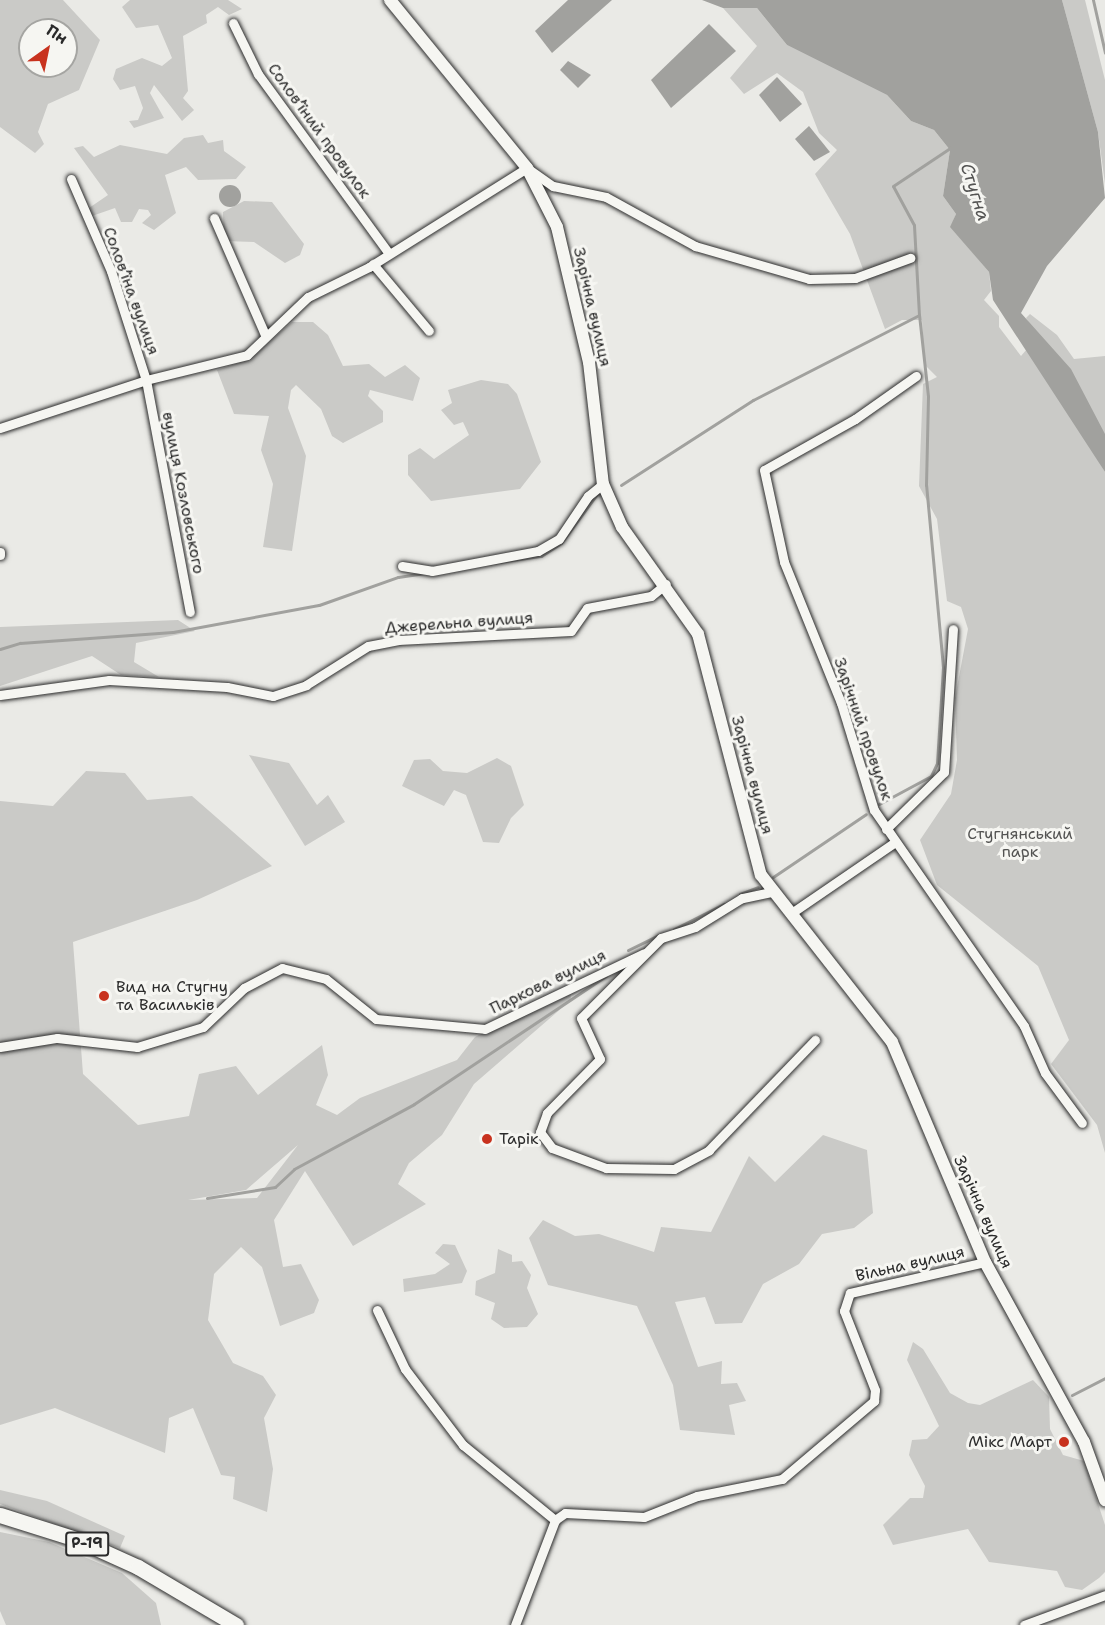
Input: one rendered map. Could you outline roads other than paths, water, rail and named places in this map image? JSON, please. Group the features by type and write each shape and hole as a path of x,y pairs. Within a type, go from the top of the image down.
{"main road":[{"name":"Р-19","path":"0,1515 76,1539 168,1585 236,1625"}],"street":[{"name":"Зарічна вулиця","path":"390,0 527,168 562,250 589,362 603,484 622,527 666,584 698,634 761,875 771,892 892,1042 985,1262 1102,1473 1105,1500"},
{"name":"Соловʼїний провулок","path":"233,23 258,74 388,252"},
{"path":"388,252 527,168 553,186 606,197 695,246 809,279 855,278 910,258"},
{"name":"Соловʼїна вулиця","path":"71,179 111,271 146,380"},
{"path":"214,218 264,335"},
{"name":"Соловʼїна вулиця","path":"0,428 146,380 247,355 264,335 308,297 373,264 388,252"},
{"path":"373,264 429,331"},
{"name":"Зарічний провулок","path":"916,376 855,419 764,470 784,562 841,703 874,810 1024,1026 1045,1073 1082,1123"},
{"name":"вулиця Козловського","path":"146,380 190,612"},
{"path":"402,566 432,571 538,551 559,539 588,496 603,484"},
{"name":"Джерельна вулиця","path":"0,695 109,680 227,687 273,696 306,685 368,646 398,640 571,632 587,608 651,596 666,584"},
{"path":"886,828 944,772 953,629"},
{"path":"790,914 895,842"},
{"path":"771,892 742,898 695,927 661,938 581,1018 600,1059 547,1113 540,1132 552,1148 606,1168 674,1169 709,1150 815,1040"},
{"name":"Паркова вулиця","path":"0,1047 57,1038 137,1047 203,1027 244,988 282,968 326,980 376,1019 485,1029 649,951"},
{"name":"Вільна вулиця","path":"555,1520 565,1513 644,1517 697,1496 782,1479 874,1401 875,1390 844,1311 850,1293 985,1262"},
{"path":"378,1310 405,1369 463,1445 555,1520 514,1625"},
{"path":"1024,1625 1105,1595"}],"water":[{"path":"568,0 612,0 552,53 535,31"},
{"name":"Стугна","path":"702,0 1062,0 1098,132 1105,198 1047,266 1021,313 1071,369 1105,434 1105,472 993,300 989,272 950,227 956,214 943,196 950,150 934,130 911,121 887,95 787,45 757,8 723,8"},
{"path":"709,24 736,51 671,108 651,80"},
{"path":"568,61 591,75 578,88 560,70"},
{"path":"777,77 802,104 780,122 759,95"},
{"path":"809,126 830,152 814,161 795,139"},
{"path":"230,185 238,188 241,196 238,204 230,207 222,204 219,196 222,188"}],"waterway":[{"path":"1093,0 1105,53"},
{"path":"621,485 753,400 919,315 914,225 893,186 950,148"},
{"path":"879,804 931,776 937,763 943,667 926,485 928,396 919,315"},
{"path":"0,649 20,643 173,632 319,605 398,577 541,556 561,543 597,494"},
{"path":"773,877 866,814"},
{"path":"740,894 758,887"},
{"path":"674,929 724,904"},
{"path":"628,950 659,935"},
{"path":"207,1198 275,1187 294,1169 414,1104 606,976"},
{"path":"1072,1395 1105,1378"}],"place":[{"name":"Вид на Стугну та Васильків","path":"104,996"},
{"name":"Тарік","path":"487,1139"},
{"name":"Мікс Март","path":"1064,1442"}],"park label":[{"name":"Стугнянський парк","path":"1020,843"}]}
